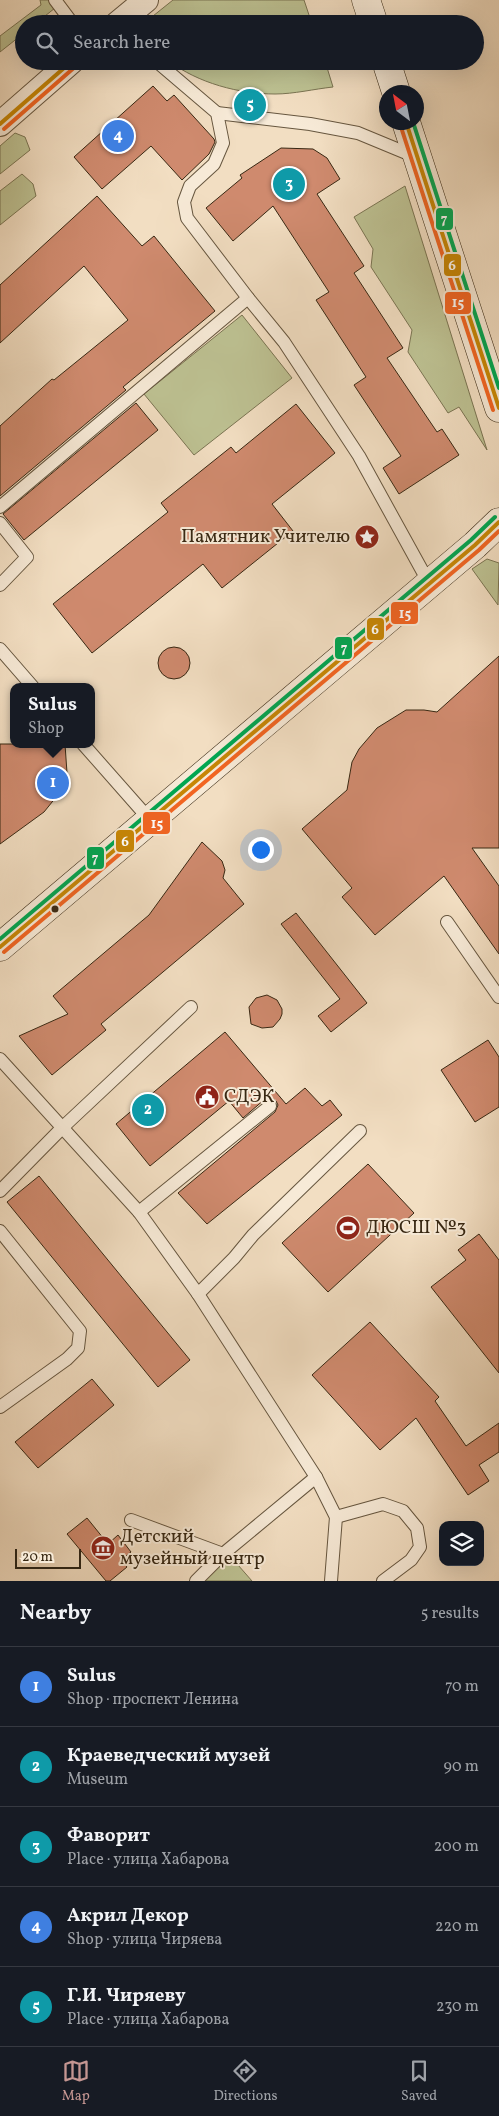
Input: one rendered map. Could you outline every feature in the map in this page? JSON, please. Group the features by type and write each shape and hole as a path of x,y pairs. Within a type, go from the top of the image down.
{"main road":[{"path":"366,0 371,15"},
{"path":"389,70 394,85"},
{"path":"409,130 499,408"},
{"path":"0,947 476,545 499,522"}],"street":[{"path":"128,15 146,0"},
{"path":"0,124 62,70"}],"lane":[{"path":"55,0 66,15"},
{"path":"167,70 217,113 310,124 358,133 418,158"},
{"path":"217,113 223,143 214,164 190,186 184,202 188,218 248,298 284,342 360,456 429,583"},
{"path":"0,507 248,298"},
{"path":"0,523 27,557 0,585"},
{"path":"0,649 30,683"},
{"path":"87,748 150,820"},
{"path":"447,922 499,997"},
{"path":"0,1191 63,1127 191,1007"},
{"path":"0,1059 139,1212 198,1294 316,1478 336,1517 331,1581"},
{"path":"139,1212 270,1106"},
{"path":"198,1294 234,1258 253,1235 360,1131"},
{"path":"0,1231 80,1331 78,1348 67,1359 0,1407"},
{"path":"196,1581 223,1554 316,1478"},
{"path":"336,1517 383,1504 403,1511 417,1528 420,1547 411,1560 383,1581"},
{"path":"131,1520 223,1554"}],"green space":[{"path":"40,0 52,0 55,8 46,15 28,15 41,5"},
{"path":"173,0 304,0 309,15 154,15"},
{"path":"15,25 15,40 0,52 0,36"},
{"path":"182,70 328,70 333,87 282,94 247,92 219,86"},
{"path":"15,133 25,137 30,150 0,174 0,146"},
{"path":"22,174 33,184 36,196 0,225 0,191"},
{"path":"405,186 487,450 459,407 448,413 408,352 412,330 371,267 373,249 354,217"},
{"path":"242,315 292,378 194,455 144,394"},
{"path":"487,559 499,563 498,605 472,569"},
{"path":"224,1561 238,1565 252,1581 190,1581"}],"building":[{"path":"153,86 167,101 174,95 215,142 209,154 182,180 151,146 102,189 74,157"},
{"path":"281,148 313,149 327,158 340,179 317,194 364,266 354,273 403,348 387,358 437,432 442,429 459,455 399,494 383,468 401,456 354,385 366,377 316,300 329,292 273,206 233,241 206,208 242,178 240,175"},
{"path":"97,196 142,246 154,236 215,311 123,387 126,390 0,496 0,426 52,379 54,380 128,320 84,266 0,343 0,285"},
{"path":"136,403 158,430 24,540 3,514"},
{"path":"296,404 335,453 272,504 293,531 222,588 203,564 92,653 53,604 168,512 161,503 231,447 236,453"},
{"path":"174,647 186,651 190,663 186,675 174,679 162,675 158,663 162,651"},
{"path":"499,656 499,848 472,848 499,886 499,954 444,876 375,935 342,897 352,888 302,829 347,790 352,762 359,749 377,728 406,710 437,712"},
{"path":"0,744 10,744 10,748 65,748 67,773 61,791 44,812 0,844"},
{"path":"202,842 222,861 225,870 223,878 244,904 101,1024 106,1030 52,1075 19,1036 68,1014 53,996 149,915"},
{"path":"296,913 367,1003 331,1032 318,1016 340,999 281,924"},
{"path":"267,995 277,1000 282,1009 282,1014 273,1027 262,1028 251,1024 249,1007 256,998"},
{"path":"225,1032 286,1104 305,1088 322,1106 330,1100 342,1115 207,1224 178,1193 275,1112 278,1105 276,1101 272,1098 265,1099 243,1118 229,1101 150,1166 116,1124"},
{"path":"488,1040 499,1057 499,1107 475,1122 441,1070"},
{"name":"ДЮСШ №3","path":"368,1164 414,1213 328,1292 282,1243"},
{"path":"39,1176 190,1360 158,1387 7,1202"},
{"path":"479,1234 499,1260 499,1373 431,1287 466,1260 458,1250"},
{"path":"370,1322 439,1397 435,1401 466,1446 499,1423 499,1452 479,1465 489,1481 468,1495 416,1418 380,1450 312,1375"},
{"path":"92,1379 114,1405 38,1468 15,1442"},
{"name":"Детский музейный центр","path":"87,1518 108,1544 118,1535 131,1552 121,1560 127,1567 110,1581 106,1581 67,1534"}],"transit line":[{"name":"6","path":"0,124 62,70"},
{"name":"15","path":"4,129 71,70"},
{"name":"15","path":"402,130 493,410"},
{"name":"6","path":"409,130 499,408"},
{"name":"7","path":"416,130 499,388"},
{"name":"7","path":"0,939 471,540 495,517"},
{"name":"6","path":"0,947 475,545 499,522"},
{"name":"15","path":"4,952 479,550 499,531"}],"place":[{"name":"Г.И. Чиряеву","path":"250,105"},
{"name":"Акрил Декор","path":"118,136"},
{"name":"Фаворит","path":"289,184"},
{"name":"Памятник Учителю","path":"367,537"},
{"name":"Sulus","path":"53,783"},
{"name":"СДЭК","path":"207,1097"},
{"name":"Краеведческий музей","path":"148,1110"},
{"name":"ДЮСШ №3","path":"348,1228"},
{"name":"Детский музейный центр","path":"103,1548"}]}
